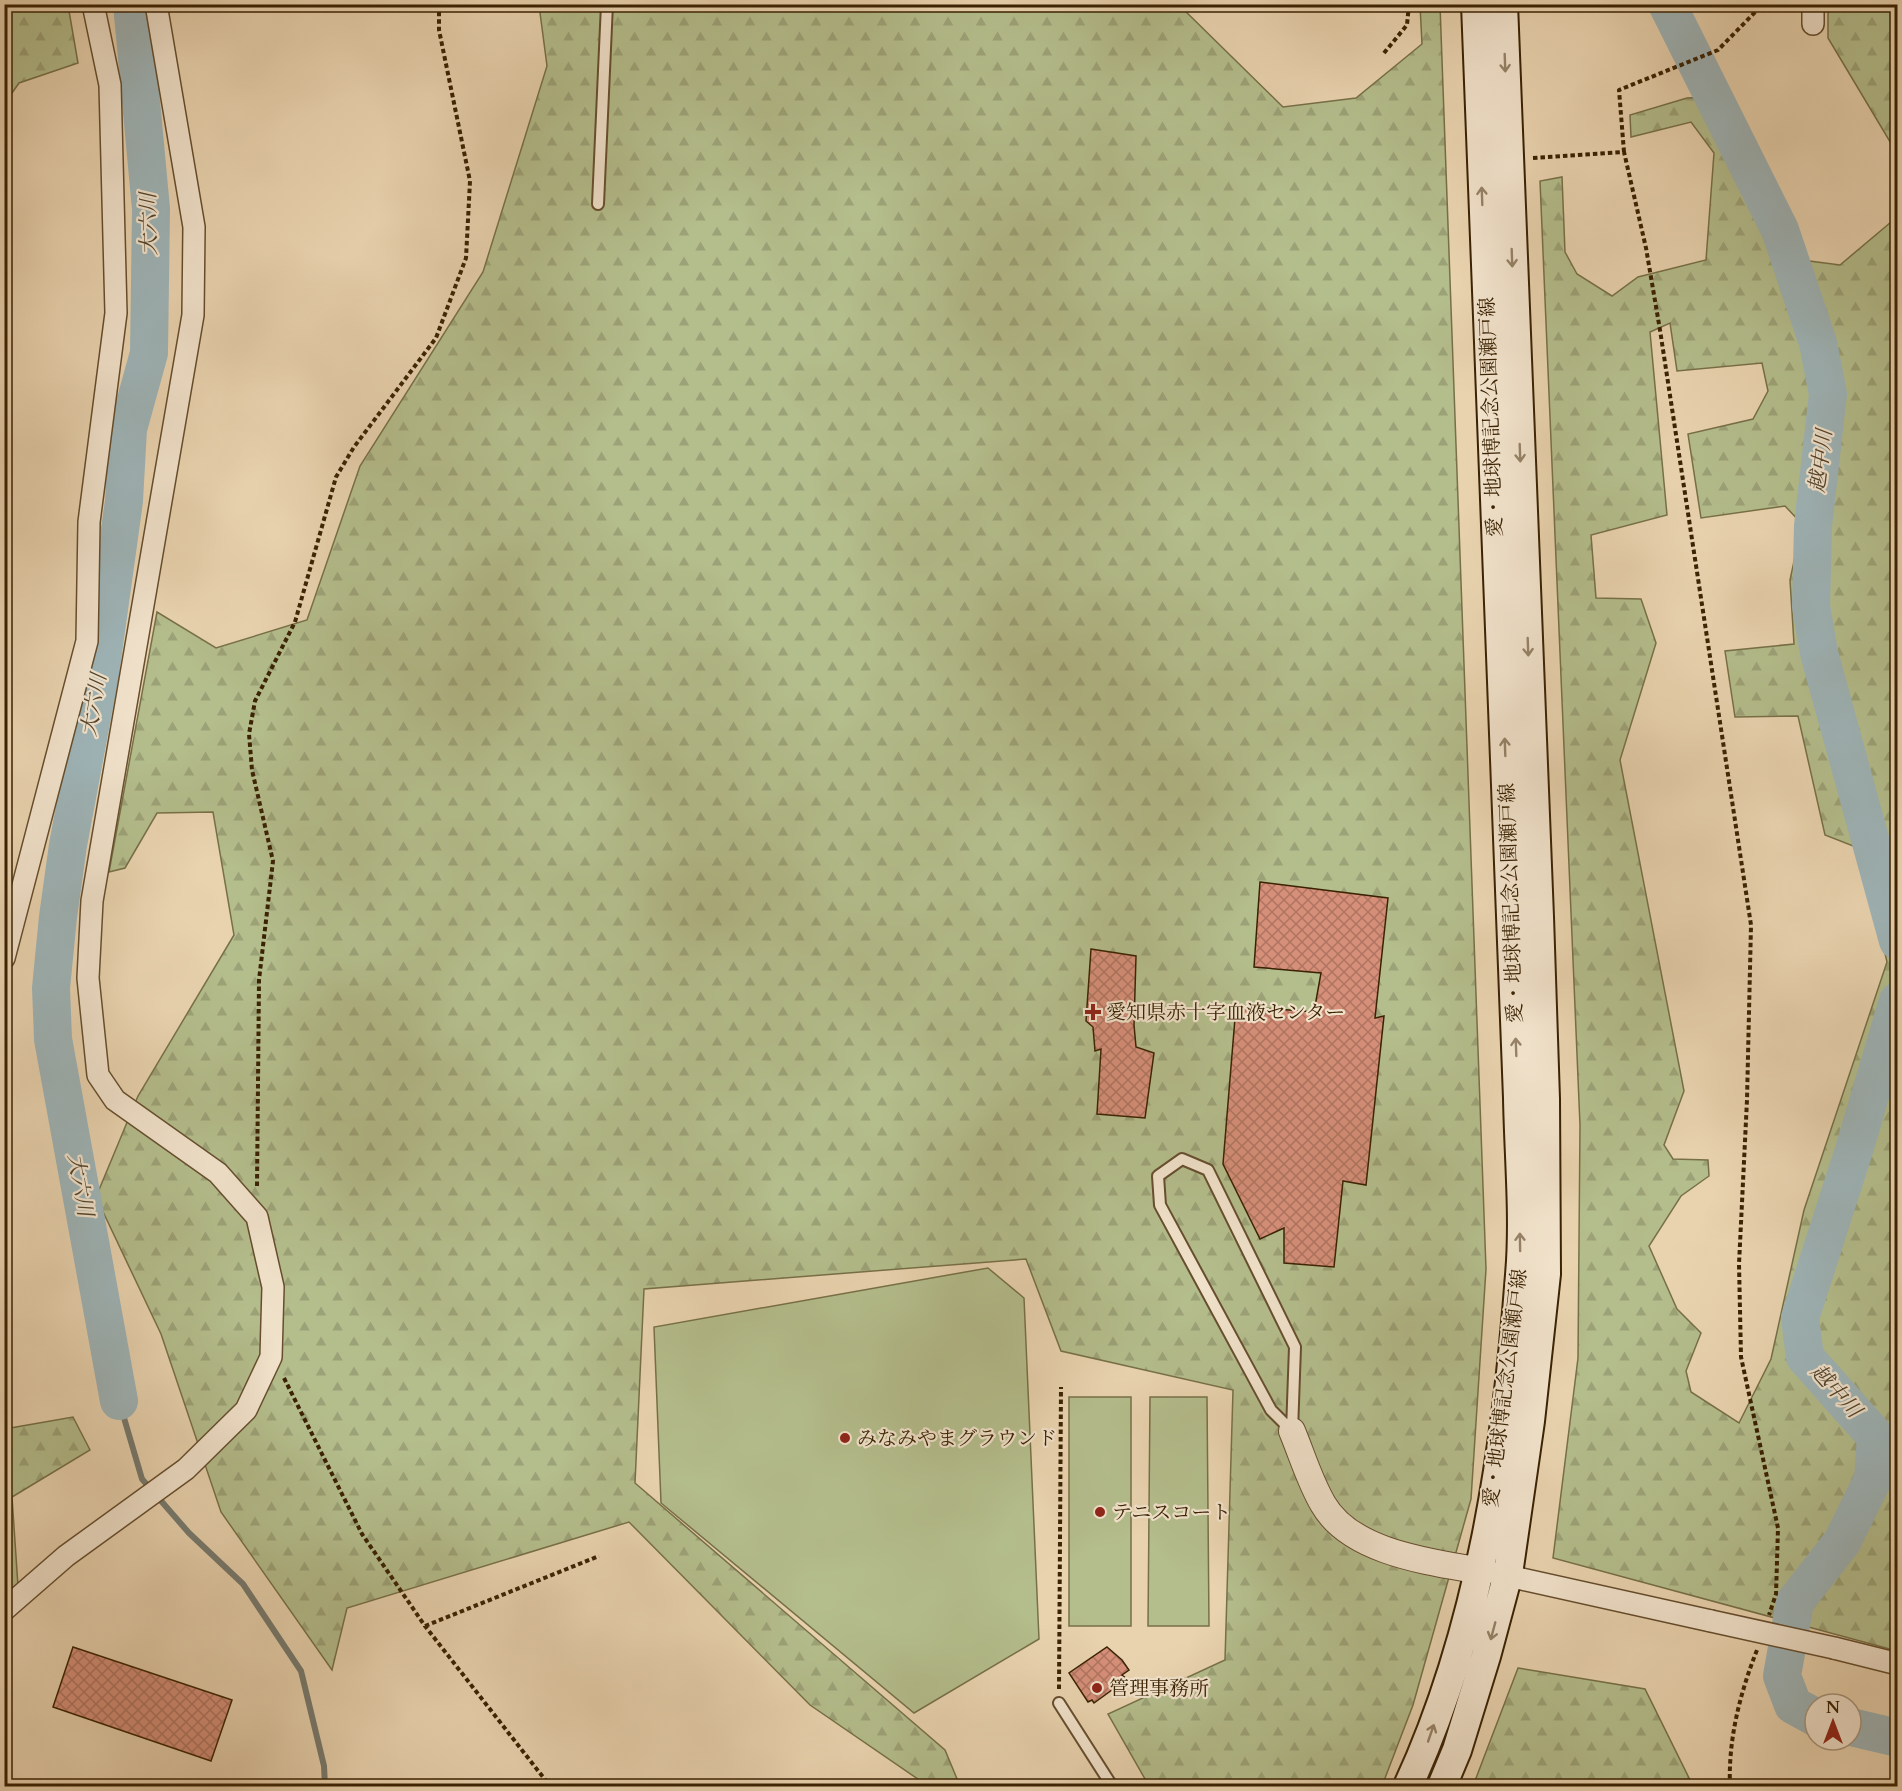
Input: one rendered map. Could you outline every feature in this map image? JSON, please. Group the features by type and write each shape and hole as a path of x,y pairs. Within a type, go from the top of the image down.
{"main road":[{"name":"愛・地球博記念公園瀬戸線","path":"1442,1786 1457,1750 1486,1656 1504,1419 1520,1273 1518,1087 1476,4"},
{"name":"愛・地球博記念公園瀬戸線","path":"1408,1786 1430,1738 1494,1573 1530,1422 1546,1274 1545,1099 1503,4"}],"street":[{"path":"4,958 87,641 89,522 116,313 110,85 93,4"},
{"path":"4,1610 66,1556 186,1469 246,1410 271,1357 273,1287 257,1217 218,1173 116,1100 98,1075 92,1036 88,978 93,901 193,315 194,227 156,4"},
{"path":"1292,1431 1323,1506 1354,1536 1408,1558 1494,1573 1898,1664"}],"lane":[{"path":"598,204 607,4"},
{"path":"1182,1159 1208,1170 1295,1347 1292,1431 1271,1410 1160,1205 1158,1176 1182,1159"},
{"path":"1059,1703 1112,1786"}],"path":[{"path":"257,1217 260,980 273,861 252,770 249,734 255,701 295,622 336,477 354,447 436,338 466,258 470,182 439,30 439,4"},
{"path":"1384,53 1407,25 1409,4"},
{"path":"1763,4 1718,50 1619,90 1624,152 1647,248 1751,925 1747,1100 1739,1264 1742,1357 1778,1528 1776,1594 1767,1623"},
{"path":"1508,159 1624,152"},
{"path":"271,1357 295,1396 362,1534 425,1626 550,1786"},
{"path":"1059,1703 1060,1387"},
{"path":"425,1626 599,1556"},
{"path":"1730,1786 1741,1690 1760,1642"}],"green space":[{"path":"5,4 68,5 78,63 19,83 5,103"},
{"path":"539,5 1179,5 1283,107 1356,98 1422,44 1420,5 1440,5 1486,1269 1471,1499 1413,1705 1382,1786 1149,1786 1108,1714 1225,1660 1233,1390 1061,1351 1026,1259 644,1289 635,1483 945,1750 960,1786 928,1786 810,1705 629,1522 347,1608 332,1670 221,1512 161,1334 96,1197 138,1096 234,935 213,812 157,813 125,868 109,872 157,612 216,648 307,620 360,466 483,272 547,66"},
{"path":"1828,5 1898,5 1897,1651 1553,1558 1578,1358 1580,1125 1540,181 1562,177 1565,252 1577,274 1612,296 1638,277 1706,260 1714,153 1691,122 1631,137 1630,115 1687,98 1706,97 1779,257 1840,265 1897,217 1895,150 1828,38","holes":["1670,323 1677,371 1762,363 1768,391 1753,419 1688,434 1701,518 1785,506 1802,524 1790,580 1794,644 1725,651 1735,717 1798,716 1825,835 1861,849 1887,962 1804,1210 1771,1359 1739,1423 1691,1392 1686,1371 1701,1333 1677,1309 1649,1246 1681,1196 1709,1176 1708,1160 1673,1159 1664,1145 1684,1091 1620,760 1656,643 1641,599 1596,598 1591,535 1667,515 1650,332"]},
{"name":"みなみやまグラウンド","path":"988,1268 1024,1298 1039,1639 914,1713 661,1503 654,1327"},
{"name":"テニスコート","path":"1069,1397 1131,1397 1131,1626 1069,1626"},
{"path":"1150,1397 1207,1397 1209,1626 1148,1626"},
{"path":"73,1417 90,1450 12,1497 18,1586 5,1598 5,1429"},
{"path":"1518,1668 1645,1689 1693,1786 1473,1786"}],"building":[{"path":"1260,882 1388,898 1375,1018 1384,1016 1366,1185 1343,1181 1334,1267 1284,1263 1284,1228 1260,1239 1223,1164 1236,1006 1314,1012 1321,973 1254,967"},
{"path":"1091,949 1136,956 1134,1025 1136,1047 1154,1053 1145,1118 1097,1114 1101,1049 1095,1051 1093,1027 1086,1021"},
{"path":"73,1647 232,1700 211,1761 53,1707"},
{"name":"管理事務所","path":"1107,1647 1122,1660 1129,1670 1122,1675 1127,1679 1094,1703 1092,1700 1088,1702 1069,1673"}],"waterway":[{"name":"大六川","path":"119,1401 53,1039 51,988 68,845 100,674 124,501 128,429 149,353 151,209 132,4"},
{"name":"越中川","path":"1667,4 1780,230 1818,343 1828,394 1813,526 1811,606 1819,653 1898,941"},
{"name":"越中川","path":"1803,1710 1793,1705 1782,1676 1795,1602 1842,1542 1873,1479 1876,1437 1805,1357 1800,1318 1854,1150 1898,1001"},
{"path":"119,1401 142,1479 189,1533 243,1584 301,1671 324,1766 325,1786"},
{"name":"越中川","path":"1863,1730 1898,1738"}],"place":[{"name":"愛知県赤十字血液センター","path":"1093,1012"},
{"name":"みなみやまグラウンド","path":"845,1438"},
{"name":"テニスコート","path":"1100,1512"},
{"name":"管理事務所","path":"1097,1688"}]}
